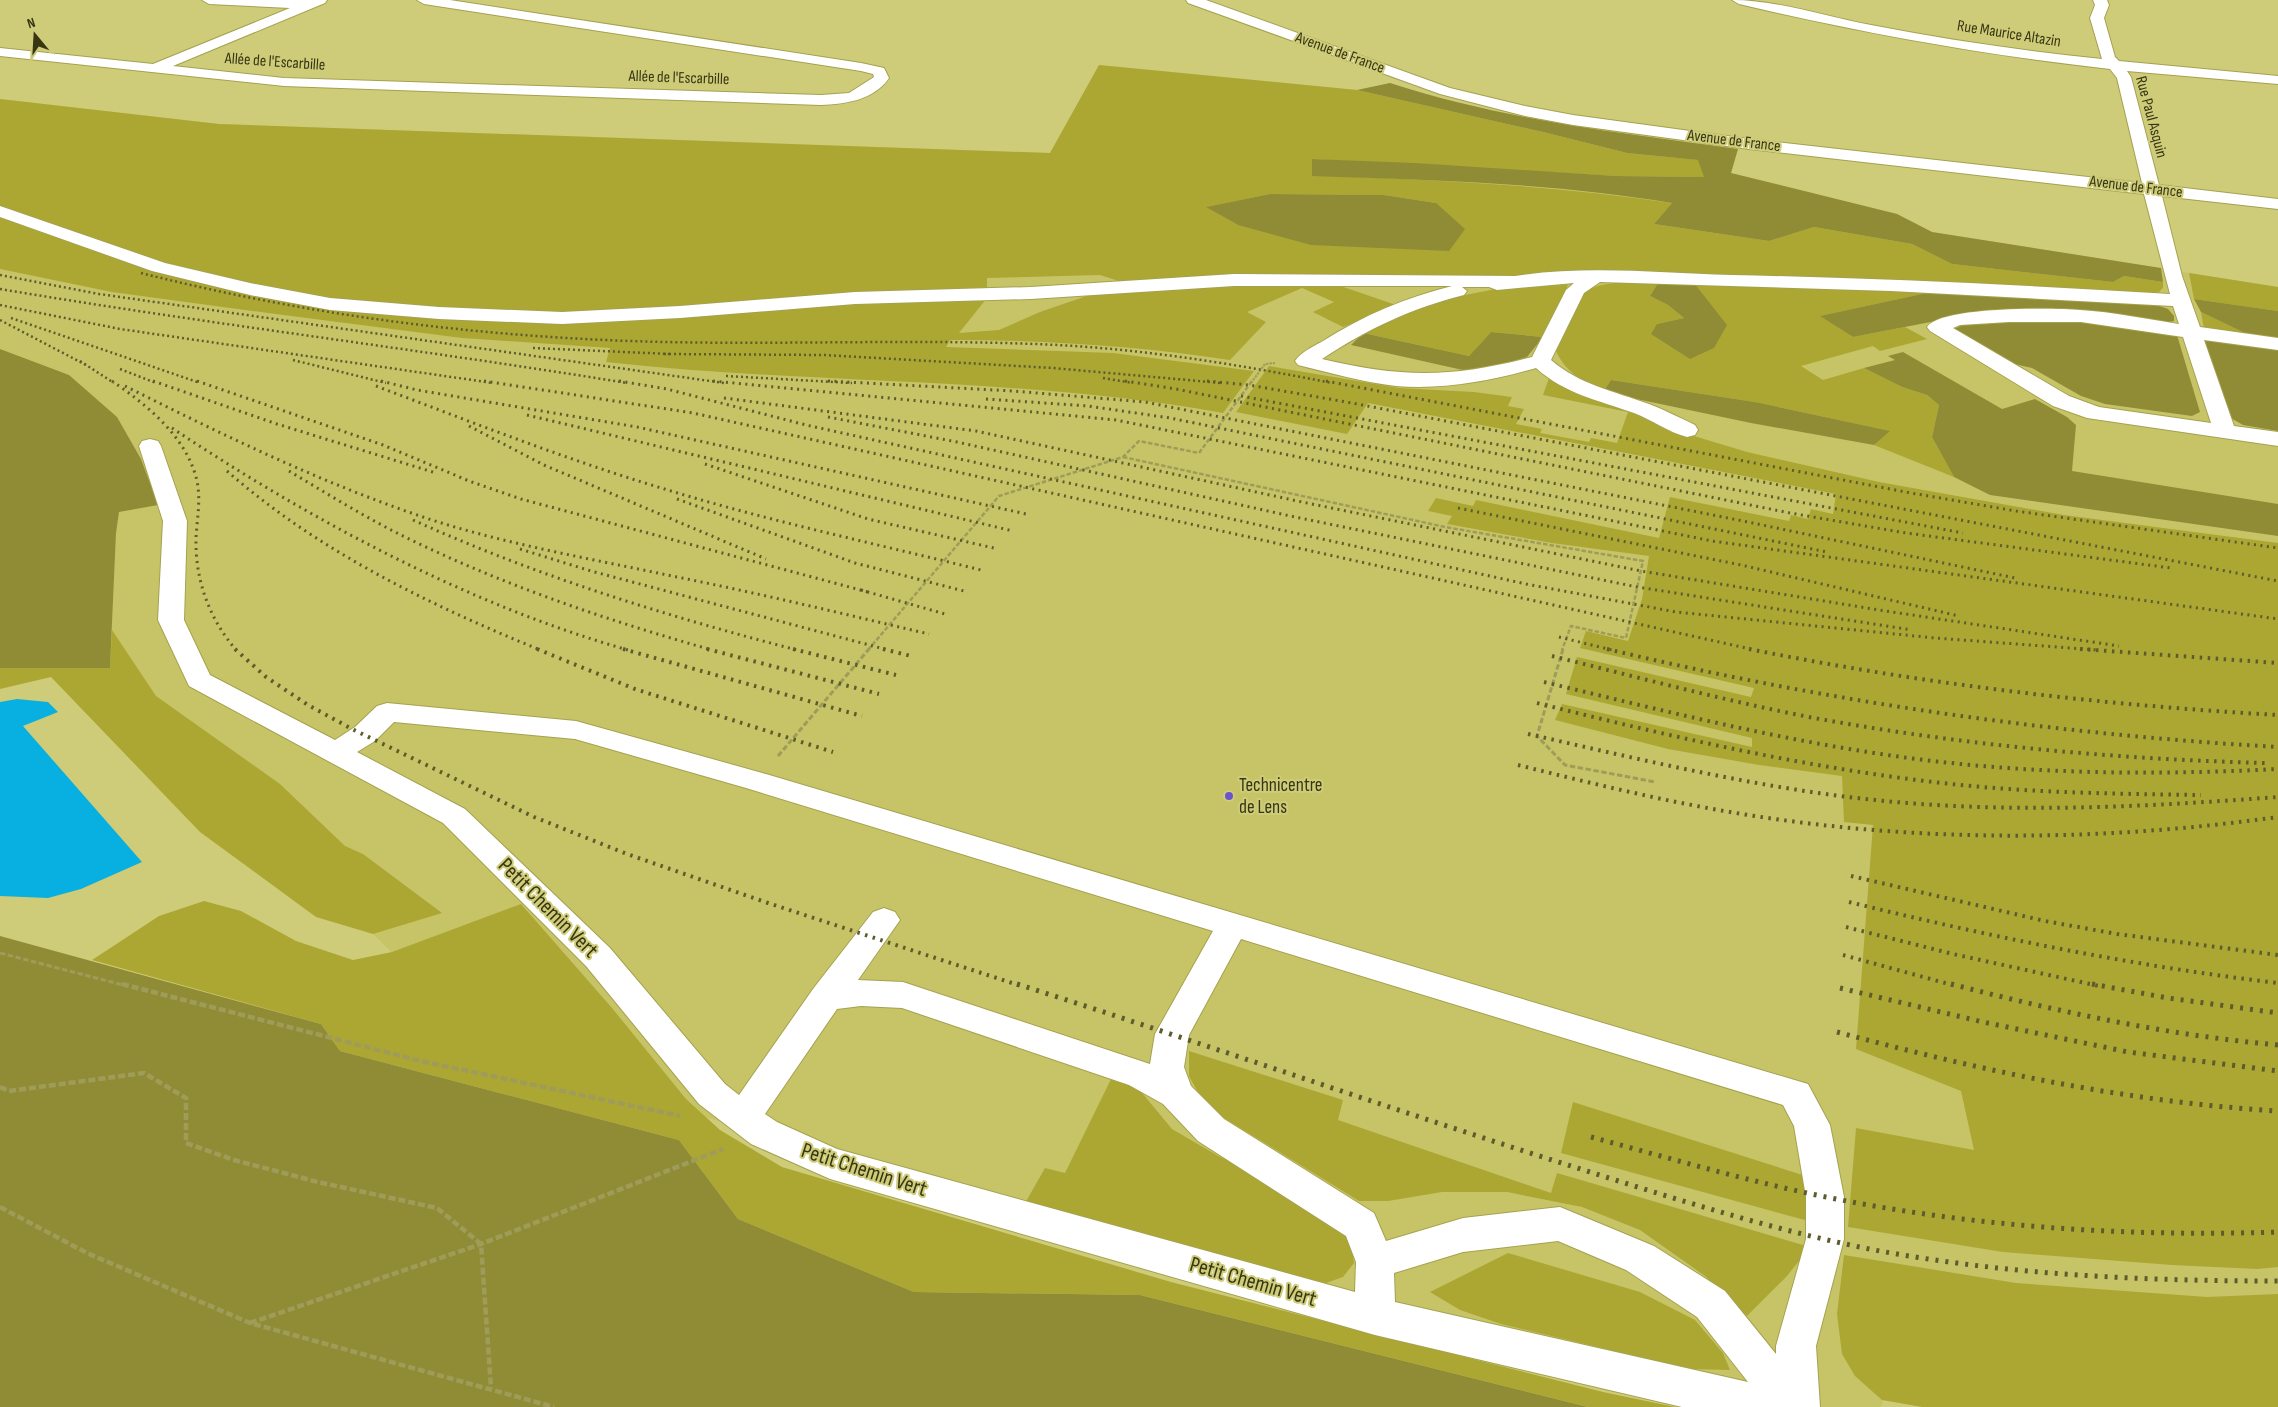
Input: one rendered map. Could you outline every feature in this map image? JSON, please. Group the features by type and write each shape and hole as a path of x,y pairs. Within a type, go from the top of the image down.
{"street":[{"path":"209,0 314,2"},
{"name":"Allée de l'Escarbille","path":"0,52 284,82 821,100 839,100 855,97 862,94 882,78 879,70 424,0"},
{"name":"Rue Maurice Altazin","path":"1739,0 1884,32 2115,66 2278,80"},
{"name":"Rue Paul Asquin","path":"2100,0 2102,5 2097,18 2108,58 2124,77 2174,276 2225,431"},
{"path":"154,68 314,2"},
{"name":"Avenue de France","path":"1200,2 1445,92 1573,120 1749,144 2278,204"},
{"path":"0,211 159,268 241,287 330,304 439,313 572,317 680,312 855,298 1031,293 1234,280 1514,281 1595,277 1918,286 2182,301"},
{"path":"1305,361 1376,377 1418,381 1499,373 1540,361 1576,290 1595,277"},
{"path":"1305,361 1346,334 1398,307 1454,292 1514,281"},
{"path":"2278,344 2081,316 2009,316 1957,319 1937,327 2061,401 2095,413 2278,439"},
{"path":"1540,361 1559,378 1642,409 1687,430"},
{"name":"Petit Chemin Vert","path":"150,446 175,521 171,620 199,680 454,816 598,957 712,1094 753,1126 830,1163 1376,1316 1768,1407"},
{"path":"336,753 365,734 387,712 576,730 756,781 1795,1094 1812,1124 1825,1206 1825,1239 1796,1346 1799,1407"},
{"path":"753,1126 825,998 884,920"},
{"path":"1176,1094 1167,1067 1172,1034 1233,925"},
{"path":"825,998 861,993 903,995 1141,1075 1176,1094 1211,1130 1361,1225 1376,1262 1376,1316"},
{"path":"1376,1262 1463,1235 1560,1224 1640,1258 1710,1304 1793,1407"}],"path":[{"path":"756,781 999,496 1123,457 1139,441 1199,454 1265,364 1305,361"},
{"path":"1123,457 1445,527 1643,561 1626,638 1571,626 1559,658 1537,736 1565,765 1655,782"},
{"path":"0,953 421,1061 688,1117"},
{"path":"0,1087 9,1091 144,1073 186,1098 186,1143 234,1160 318,1182 437,1208 481,1244 491,1388"},
{"path":"250,1323 481,1244 753,1126"},
{"path":"0,1207 86,1253 250,1323 491,1388 554,1407"}],"shaded area":[{"path":"1099,65 1357,90 1390,83 1434,98 1571,127 1738,149 1731,173 1897,214 1932,232 2278,287 2278,1320 1907,1321 1881,1407 1768,1407 499,1061 110,668 116,532 0,479 0,99 219,124 1050,153"},
{"path":"1099,65 1357,90 1627,153 1699,160 1705,177 1616,176 1312,159 1312,175 1492,184 1627,197 1672,203 1654,224 1769,241 1814,227 1912,244 1952,264 2113,282 2124,276 2163,282 2163,288 2159,292 2143,293 1750,275 1409,275 1125,283 1100,275 987,278 987,298 959,333 999,330 1040,312 1098,292 1332,283 1396,305 1343,327 1313,312 1334,302 1302,288 1247,312 1266,322 1230,360 1160,351 1020,341 950,340 946,347 1113,353 1254,371 1223,413 1147,401 1070,393 683,369 606,362 610,348 462,338 268,313 112,292 0,269 0,99 219,124 1050,153","holes":["1270,194 1384,195 1436,203 1238,225 1207,207"]},
{"path":"1390,83 1476,107 1519,116 1607,131 1738,149 1731,173 1897,214 1932,232 2161,268 2163,282 2124,276 2113,282 1952,264 1912,244 1814,227 1769,241 1654,224 1672,203 1627,196 1492,183 1312,176 1312,159 1415,163 1616,176 1704,177 1698,160 1627,153 1357,90"},
{"path":"1270,194 1384,195 1436,203 1465,229 1449,251 1311,245 1238,225 1206,207"},
{"path":"2189,273 2278,287 2278,311 2194,299"},
{"path":"1629,282 1658,283 1650,296 1668,305 1684,318 1657,324 1690,359 1694,283 1931,292 1821,316 1853,337 1905,327 1927,339 1880,351 1873,346 1801,366 1823,380 1864,368 1902,387 1927,395 1939,405 1932,437 1954,477 1874,445 1889,431 1755,402 1611,380 1603,392 1589,384 1570,371 1556,351 1574,308 1584,294 1590,289 1599,286"},
{"path":"1658,283 1694,283 1727,325 1714,348 1690,359 1651,334 1657,324 1684,318 1668,305 1650,296"},
{"path":"1568,285 1543,337 1491,332 1469,356 1363,333 1404,313 1455,297 1511,286"},
{"path":"1931,292 2148,302 2168,309 2174,316 2174,321 2165,323 1946,319 1853,337 1820,316"},
{"path":"2194,299 2278,311 2278,339 2249,335 2201,312"},
{"path":"2201,312 2249,335 2204,329"},
{"path":"2020,319 2087,322 2177,335 2200,412 2192,416 2105,404 2081,396 2032,368 2010,363 1951,330 1969,323"},
{"path":"1491,332 1543,337 1527,357 1476,373 1351,345 1363,333 1469,356"},
{"path":"2202,339 2278,349 2278,431 2243,425 2229,417"},
{"path":"0,349 69,375 117,417 141,459 158,505 119,512 116,533 110,668 0,668"},
{"path":"1903,352 2002,409 2035,399 2067,417 2076,425 2072,471 2278,504 2278,536 1990,495 1954,477 1932,437 1939,405 1927,395 1902,387 1864,368 1895,360 1888,356"},
{"path":"1269,366 1399,388 1474,392 1512,397 1508,406 1524,409 1516,424 1542,429 1540,433 1589,442 1591,438 1617,443 1628,412 1543,395 1549,378 1577,394 1622,406 1658,422 1678,435 1694,436 1747,452 1879,482 2064,515 2278,543 2278,1267 2257,1269 2172,1265 2003,1252 1848,1227 1856,1128 1974,1150 1961,1091 1856,1049 1873,825 1844,822 1842,776 1759,765 1668,749 1555,720 1562,704 1752,747 1752,738 1566,694 1577,657 1751,697 1754,688 1580,648 1586,631 1628,641 1642,599 1649,556 1552,543 1447,524 1452,516 1428,511 1436,498 1473,506 1476,500 1659,538 1670,497 1789,521 1791,515 1808,519 1811,509 1833,514 1836,494 1368,403 1347,434 1236,412"},
{"path":"1611,380 1755,402 1890,431 1874,445 1751,423 1603,392"},
{"path":"112,630 156,696 280,784 345,846 363,854 442,913 373,934 316,917 200,832 51,677 0,689 0,668 110,668"},
{"path":"204,901 241,911 296,941 353,960 392,952 521,904 612,1008 686,1099 720,1130 782,1167 1171,1282 1603,1392 1675,1407 1588,1407 1140,1295 914,1292 738,1219 679,1140 340,1051 321,1024 92,960 159,916"},
{"path":"0,936 321,1024 340,1051 679,1140 738,1219 914,1292 1140,1295 1588,1407 0,1407"},
{"path":"1189,1051 1343,1100 1338,1120 1551,1193 1557,1173 1810,1247 1787,1276 1747,1316 1705,1276 1640,1230 1582,1207 1507,1192 1442,1192 1388,1201 1359,1201 1206,1107 1189,1076"},
{"path":"1112,1077 1138,1088 1172,1129 1220,1157 1261,1173 1351,1239 1354,1263 1343,1277 1326,1283 1024,1205 1045,1168 1065,1173"},
{"path":"1573,1102 1812,1178 1812,1222 1561,1153"},
{"path":"1508,1253 1640,1292 1695,1320 1723,1353 1730,1370 1690,1369 1501,1324 1460,1310 1430,1292"},
{"path":"1844,1255 2016,1283 2207,1297 2278,1294 2278,1407 1922,1407 1882,1400 1855,1376 1842,1354 1837,1314"}],"water":[{"path":"17,699 48,702 58,712 23,726 142,862 81,889 48,898 0,896 0,702"}],"railway":[{"path":"141,273 262,300 323,311 445,328 506,334 630,341 737,343 951,342 1092,347 1195,359 1332,383"},
{"path":"0,275 99,294 724,383"},
{"path":"0,289 156,314 627,383"},
{"path":"0,305 120,329 493,383"},
{"path":"11,318 200,383"},
{"path":"0,320 86,365"},
{"path":"533,348 670,354"},
{"path":"664,354 824,355 1053,368 1221,383"},
{"path":"293,360 386,383"},
{"path":"80,361 114,383"},
{"path":"120,369 156,383"},
{"path":"726,376 852,383"},
{"path":"1103,378 1133,383"},
{"path":"112,381 139,401 164,424 175,436 192,465 198,488 196,554 201,583 211,612 226,638 236,650"},
{"path":"153,381 277,424 436,473"},
{"path":"197,381 383,445 469,481 521,499 868,592"},
{"path":"381,381 417,390 637,427 1026,514"},
{"path":"484,381 693,413 1755,650"},
{"path":"619,381 667,389 806,425 1526,584 1676,612 1935,638 2098,650"},
{"path":"713,381 1116,420 1712,541 2278,619"},
{"path":"828,381 1013,391 1145,402 1748,522 2015,578"},
{"path":"1125,381 1176,389 1790,513 1906,533 2171,568"},
{"path":"1207,381 1249,385 1352,403 2278,581"},
{"path":"1326,381 1911,493 2016,511 2278,548"},
{"path":"125,386 276,459 392,506 461,529 521,544 736,589 929,634"},
{"path":"376,386 551,452 658,487 778,521 981,570"},
{"path":"1241,396 1963,533"},
{"path":"724,398 976,431 1302,502 1641,571 1879,610 2119,646"},
{"path":"986,399 1088,406 1170,418 1827,552"},
{"path":"527,415 1013,531"},
{"path":"828,417 957,442 1295,517 1637,587 1912,630"},
{"path":"469,426 544,465 766,559"},
{"path":"172,428 279,495 392,556 450,584 509,609 568,631 628,650"},
{"path":"705,464 868,519 998,549"},
{"path":"227,471 262,500 336,551 457,614 540,650"},
{"path":"289,471 387,528 438,553 554,600 712,650"},
{"path":"677,499 855,563 964,591"},
{"path":"1458,508 1741,565 1959,616"},
{"path":"413,520 554,577 651,609 797,650"},
{"path":"520,549 591,571 888,650"},
{"path":"861,590 868,592"},
{"path":"868,592 945,614"},
{"path":"1559,637 1612,650"},
{"path":"537,649 635,689 833,752"},
{"path":"623,649 862,716"},
{"path":"707,649 879,694"},
{"path":"793,649 896,675"},
{"path":"883,649 911,656"},
{"path":"1607,649 1773,685 1940,713 2108,734 2278,747"},
{"path":"1749,649 1946,683 2078,699 2278,715"},
{"path":"2080,649 2278,663"},
{"path":"236,650 266,677 308,705 352,729 534,817 627,854 768,903 1021,986"},
{"path":"1552,656 1776,710 1866,727 2036,749 2151,758 2266,763"},
{"path":"1544,682 1746,729 1827,745 1919,759 2021,769 2073,771 2175,772 2278,769"},
{"path":"1537,703 1752,753 1916,780 2028,790 2114,794 2201,795"},
{"path":"1528,734 1744,781 1875,800 1976,807 2076,808 2278,797"},
{"path":"1518,765 1681,803 1804,823 1871,830 2007,836 2075,835 2143,831 2278,817"},
{"path":"1851,876 2045,921 2117,934 2278,955"},
{"path":"1849,902 2009,939 2170,968 2278,983"},
{"path":"1846,927 1953,954 2099,986"},
{"path":"1843,955 1956,986"},
{"path":"1017,984 1633,1186 1797,1233 1880,1251 1979,1266 2028,1271 2128,1278 2278,1281"},
{"path":"1951,984 2032,1004 2154,1029 2278,1045"},
{"path":"2092,984 2168,998 2278,1013"},
{"path":"1840,988 1983,1022 2128,1052 2278,1071"},
{"path":"1837,1032 1946,1060 2056,1083 2166,1100 2278,1111"},
{"path":"1591,1137 1796,1191 1938,1216 1994,1223 2107,1231 2164,1233 2278,1232"}],"place":[{"name":"Technicentre de Lens","path":"1229,796"}]}
